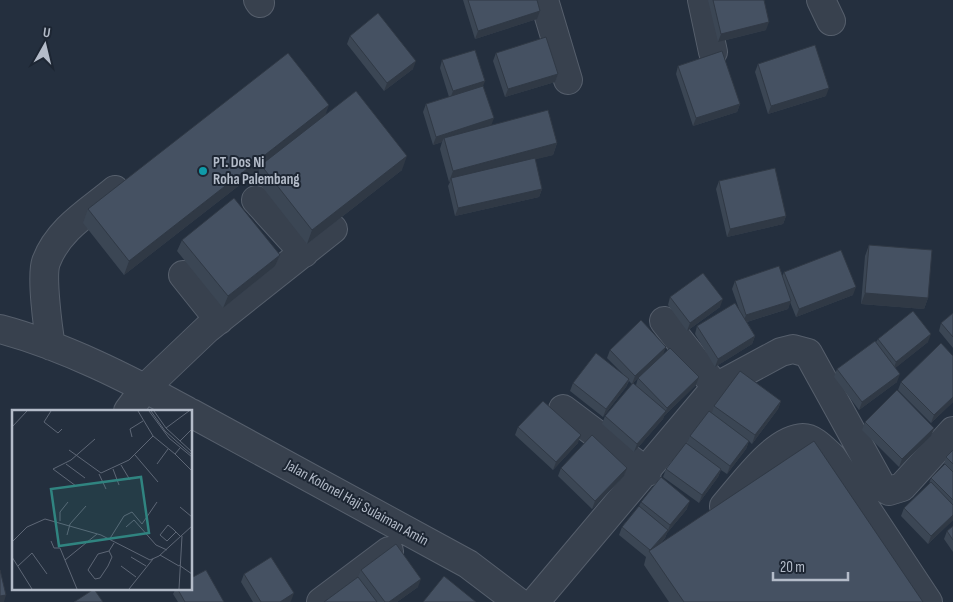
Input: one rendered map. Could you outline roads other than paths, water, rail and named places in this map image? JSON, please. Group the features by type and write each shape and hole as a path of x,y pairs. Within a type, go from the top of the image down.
{"street":[{"path":"544,0 568,80"},
{"path":"702,0 713,52"},
{"path":"51,346 46,317 45,264 54,246 67,229 136,174"},
{"path":"256,200 304,254"},
{"path":"129,410 145,388 219,320 333,229"},
{"path":"183,275 219,320"},
{"path":"664,321 716,386"},
{"path":"0,329 51,346 145,388 185,410"},
{"path":"535,602 647,472 716,386 781,352 793,349 808,353 882,487 888,490 902,487 953,432"},
{"path":"563,408 647,472"},
{"name":"Jalan Kolonel Haji Sulaiman Amin","path":"192,414 468,564 518,602"},
{"path":"724,506 773,452 786,442 804,438 819,444 832,457 928,602"},
{"path":"321,602 411,532"}],"place":[{"name":"PT. Dos Ni Roha Palembang","path":"203,171"}]}
